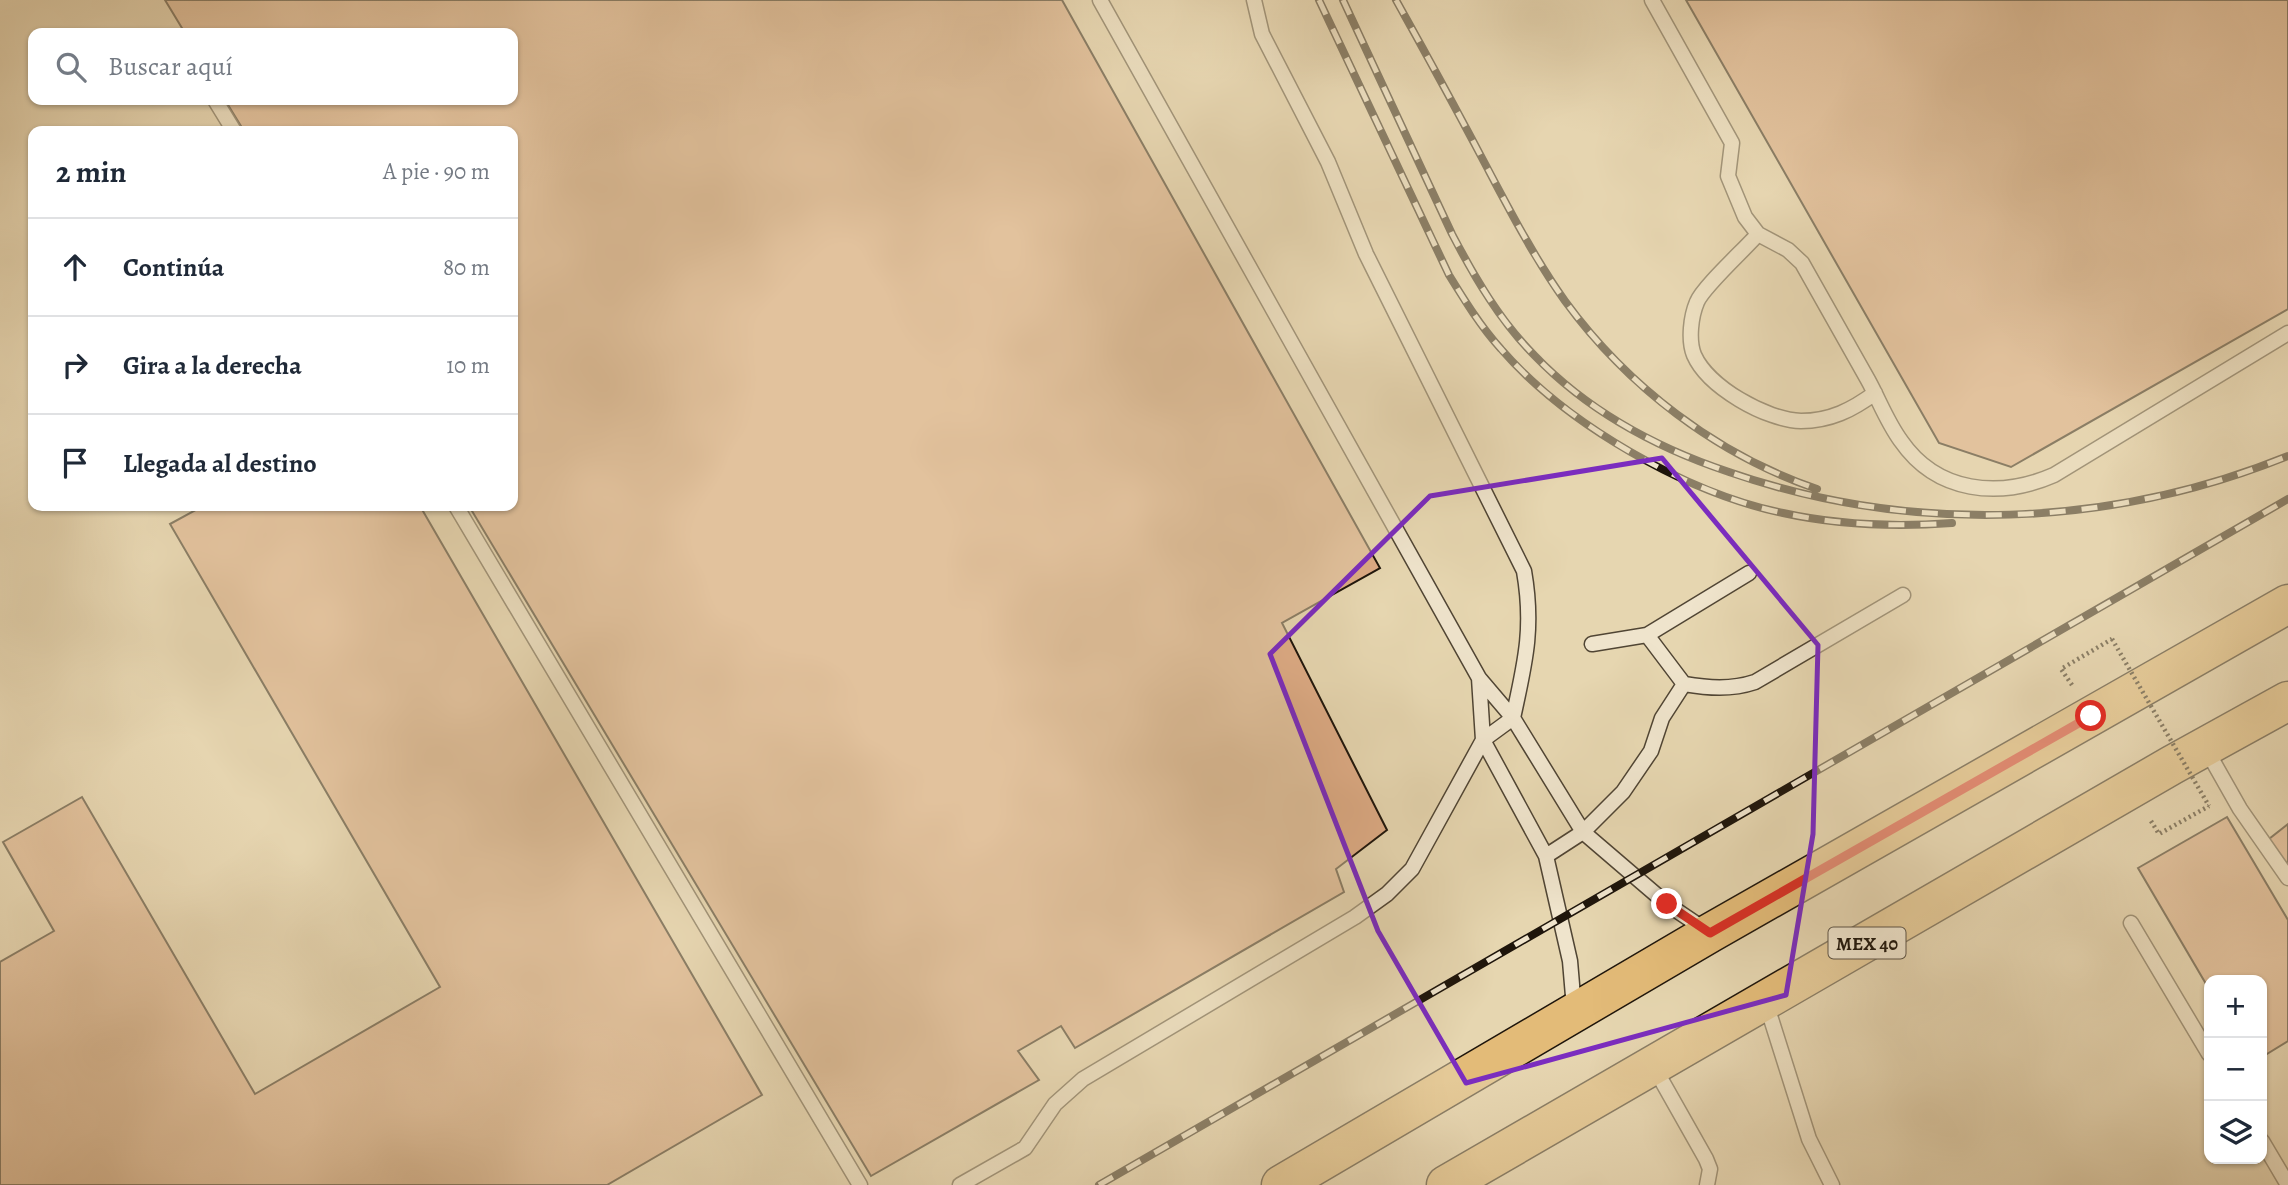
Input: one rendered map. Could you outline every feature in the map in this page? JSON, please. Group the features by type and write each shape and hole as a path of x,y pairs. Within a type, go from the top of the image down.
{"main road":[{"path":"1281,1185 1710,933 2288,604"},
{"name":"MEX 40","path":"1446,1185 2288,701"}],"lane":[{"path":"1100,0 1479,678 1513,718 1583,832 1667,904 1710,933"},
{"path":"960,1185 1025,1148 1055,1104 1083,1079 1355,917 1387,894 1412,869 1483,740 1513,718 1525,664 1529,629 1524,571 1366,254 1328,162 1262,34 1254,0"},
{"path":"1652,0 1732,143 1728,176 1745,218 1758,234 1788,250 1801,263 1875,393 1890,425 1918,462 1939,478 1962,485 1998,490 2032,485 2054,475 2288,333"},
{"path":"218,105 230,126"},
{"path":"1758,234 1698,299 1691,347 1695,358 1717,383 1734,396 1784,419 1801,421 1834,417 1856,407 1875,393"},
{"path":"459,511 860,1185"},
{"path":"1592,644 1647,635 1749,573"},
{"path":"1647,635 1684,684 1707,688 1730,687 1755,682 1903,595"},
{"path":"1479,678 1483,740 1546,856 1570,961 1574,1014"},
{"path":"1546,856 1583,832 1623,792 1651,751 1662,718 1684,684"},
{"path":"2206,747 2240,809 2288,878"},
{"path":"2131,923 2204,1046"},
{"path":"1766,1002 1808,1139 1832,1185"},
{"path":"1653,1066 1706,1159 1710,1169 1707,1185"},
{"path":"2267,1149 2288,1185"}],"path":[{"path":"2061,669 2112,639 2208,806 2159,834"}],"highlighted area":[{"path":"1662,458 1818,645 1813,834 1786,995 1466,1083 1378,931 1270,654 1430,496"}],"building":[{"path":"165,0 1062,0 1380,568 1282,623 1387,830 1336,869 1344,892 1075,1048 1061,1026 1018,1051 1039,1080 871,1176 472,511 518,511 518,126 241,126 228,105 518,105 518,28 182,28"},
{"path":"1686,0 2288,0 2288,309 2011,467 1939,443"},
{"path":"194,511 423,511 762,1095 607,1185 0,1185 0,962 54,931 3,842 82,797 255,1094 440,987 170,524"},
{"path":"2227,817 2288,920 2288,1041 2267,1054 2267,975 2204,975 2204,980 2138,868"},
{"path":"2288,824 2288,866 2269,839"}],"railway":[{"path":"1319,0 1449,275 1494,341 1528,377 1559,403 1630,452 1668,472 1746,503 1804,517 1846,522 1888,525 1952,523"},
{"path":"1343,0 1452,234 1499,314 1522,343 1556,376 1601,411 1650,439 1729,472 1798,492 1868,506 1939,514 2010,515 2081,509 2151,498 2220,480 2288,456"},
{"path":"1396,0 1532,249 1553,284 1590,332 1646,389 1710,437 1780,475 1817,489"},
{"path":"1099,1185 2288,499"}],"route":[{"path":"1667,904 1710,933 2091,716"}]}
